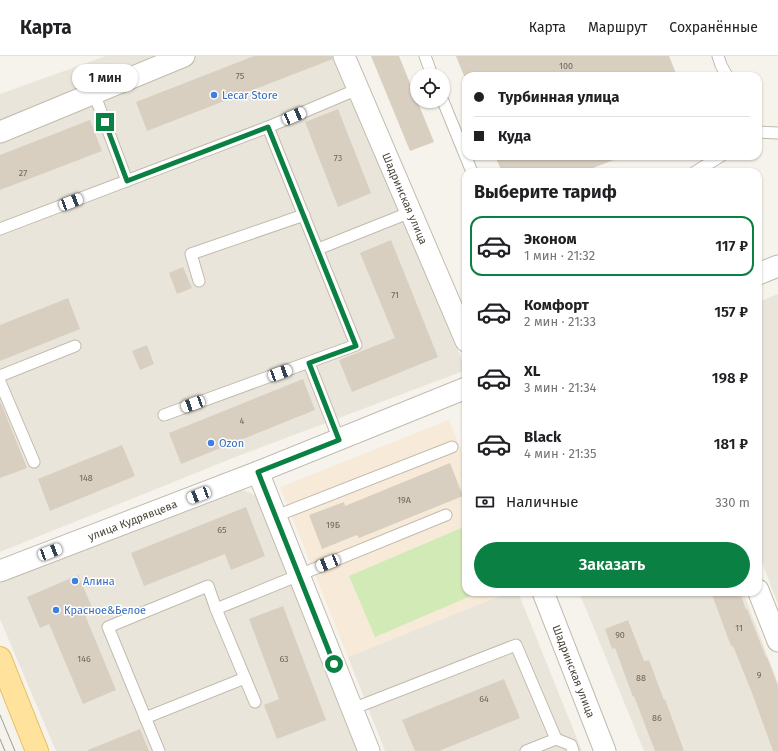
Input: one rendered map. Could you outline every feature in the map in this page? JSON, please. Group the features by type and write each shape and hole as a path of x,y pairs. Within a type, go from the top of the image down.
{"main road":[{"path":"0,658 37,751"}],"street":[{"name":"Шадринская улица","path":"344,56 462,332"},
{"path":"0,132 174,58"},
{"path":"762,272 778,266"},
{"name":"улица Кудрявцева","path":"2,564 258,472 462,392"},
{"path":"258,472 369,751"},
{"name":"Шадринская улица","path":"545,596 605,751"},
{"path":"760,596 778,641"}],"lane":[{"path":"425,56 429,68"},
{"path":"718,56 725,72"},
{"path":"0,229 268,127 358,89"},
{"path":"94,93 127,181"},
{"path":"446,108 462,148"},
{"path":"164,415 356,346 268,127"},
{"path":"762,132 778,134"},
{"path":"702,168 714,160"},
{"path":"318,249 411,212"},
{"path":"199,281 191,254 304,215"},
{"path":"0,376 75,346"},
{"path":"309,363 339,440"},
{"path":"0,382 34,462"},
{"path":"276,516 452,447"},
{"path":"216,609 446,515"},
{"path":"159,751 108,627 208,586 216,609 255,702"},
{"path":"352,709 516,645 556,739"},
{"path":"145,718 245,678"},
{"path":"529,750 556,739 571,745 573,751"}],"shaded area":[{"path":"106,56 337,56 462,360 462,372 238,456 0,552 0,94"},
{"path":"778,294 778,604 762,562 762,300"},
{"path":"449,420 462,452 462,596 500,596 348,657 280,487"},
{"path":"239,489 251,493 261,500 361,751 56,751 0,619 0,583 8,576"},
{"path":"500,596 520,596 582,751 385,751 348,657"},
{"path":"581,596 745,596 778,683 778,751 644,751"}],"green space":[{"path":"462,528 462,596 471,596 375,637 349,576"}],"building":[{"path":"254,56 332,56 333,59 147,131 136,102"},
{"path":"371,56 399,56 410,83 410,108 420,108 434,142 410,151"},
{"path":"456,56 669,56 675,72 462,72"},
{"path":"338,109 371,193 338,207 305,122"},
{"path":"90,120 102,151 0,190 0,155"},
{"path":"497,160 613,160 593,168 500,168"},
{"path":"391,240 438,357 352,392 339,360 395,338 360,253"},
{"path":"183,267 192,288 177,294 169,273"},
{"path":"68,298 80,329 0,361 0,325"},
{"path":"147,345 154,364 140,370 132,351"},
{"path":"303,379 315,410 181,464 169,433"},
{"path":"0,403 27,468 0,478"},
{"path":"122,445 135,476 50,511 38,479"},
{"path":"450,463 462,493 462,496 359,538 357,535 322,549 309,515 344,502 345,506"},
{"path":"246,507 265,556 231,570 225,554 144,586 131,553"},
{"path":"78,575 92,607 83,610 116,690 83,704 49,624 40,628 27,597"},
{"path":"712,596 741,596 746,610 747,609 778,686 778,751 773,751 752,693 733,646 731,646"},
{"path":"283,606 326,720 277,739 264,705 279,699 249,619"},
{"path":"628,620 644,661 649,660 684,751 655,751 615,648 612,649 605,629"},
{"path":"504,679 520,718 439,751 415,751 402,720"},
{"path":"140,729 149,751 88,751 88,750"}],"tram line":[{"path":"0,715 15,751"},
{"path":"0,739 5,751"}],"place":[{"name":"Lecar Store","path":"214,95"},
{"name":"Ozon","path":"211,443"},
{"name":"Алина","path":"75,581"},
{"name":"Красное&Белое","path":"56,610"}],"route":[{"path":"105,122 127,181 268,127 356,346 309,363 339,440 258,472 334,664"}]}
